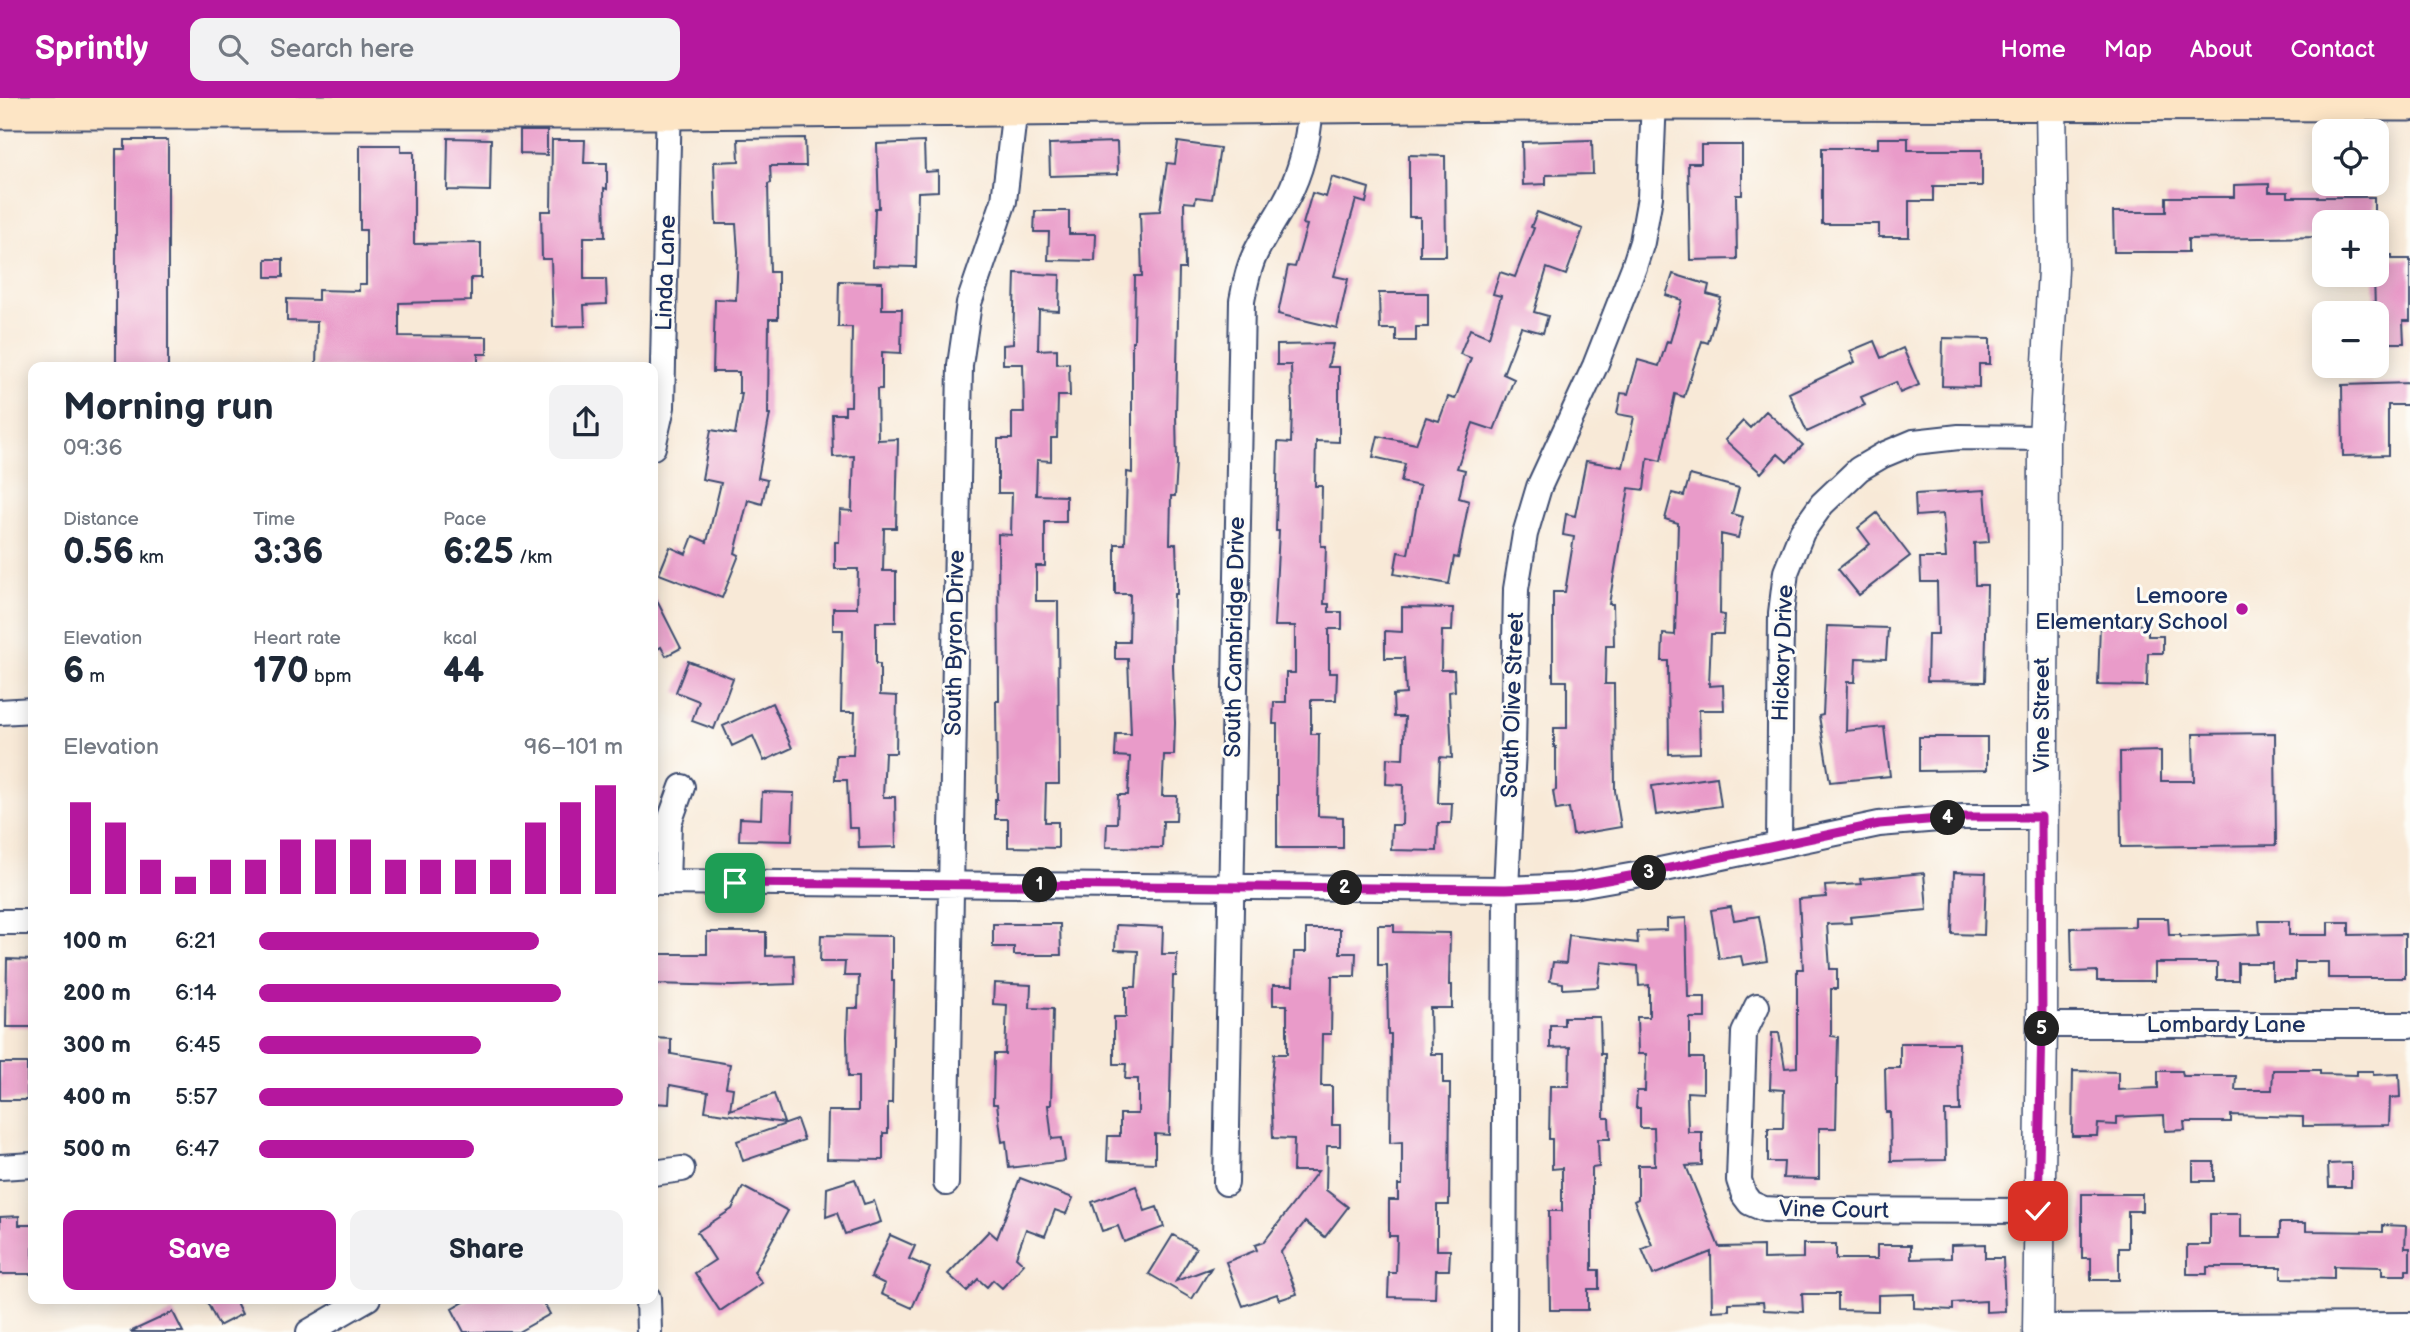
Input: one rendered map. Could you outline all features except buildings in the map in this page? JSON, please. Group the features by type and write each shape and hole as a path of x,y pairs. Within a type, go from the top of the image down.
{"main road":[{"path":"0,112 449,105 1311,102 2253,101 2410,104"}],"street":[{"name":"South Olive Street","path":"1504,1332 1506,889 1513,748 1516,589 1525,534 1539,487 1595,366 1642,242 1650,197 1654,101"},
{"name":"Vine Street","path":"2038,1330 2044,438 2053,269 2051,101"},
{"name":"South Cambridge Drive","path":"1226,1183 1242,300 1255,254 1292,189 1303,162 1309,134 1311,102"},
{"name":"South Byron Drive","path":"946,1183 962,340 975,284 1004,201 1014,104"},
{"name":"Linda Lane","path":"658,425 662,407 658,372 670,105"},
{"name":"Hickory Drive","path":"1779,844 1781,603 1786,572 1802,532 1822,504 1859,469 1883,454 1914,442 1959,437 2044,438"},
{"path":"0,712 28,710"},
{"path":"682,787 669,823 660,882 1506,889 1573,886 1879,824 1963,817 2041,817"},
{"path":"0,922 28,922"},
{"name":"Vine Court","path":"1757,1006 1744,1033 1740,1125 1740,1180 1744,1195 1750,1203 1764,1209 1783,1210 2038,1211"},
{"name":"Lombardy Lane","path":"2042,1025 2410,1025"},
{"path":"0,1167 28,1165"},
{"path":"658,1171 682,1169"},
{"path":"309,1332 358,1304"},
{"path":"648,1304 649,1332"},
{"path":"2038,1330 2410,1325"}],"place":[{"name":"Lemoore Elementary School","path":"2242,609"}],"route":[{"path":"735,883 1506,889 1573,886 1879,824 1963,817 2041,817 2042,1025 2038,1211"}]}
